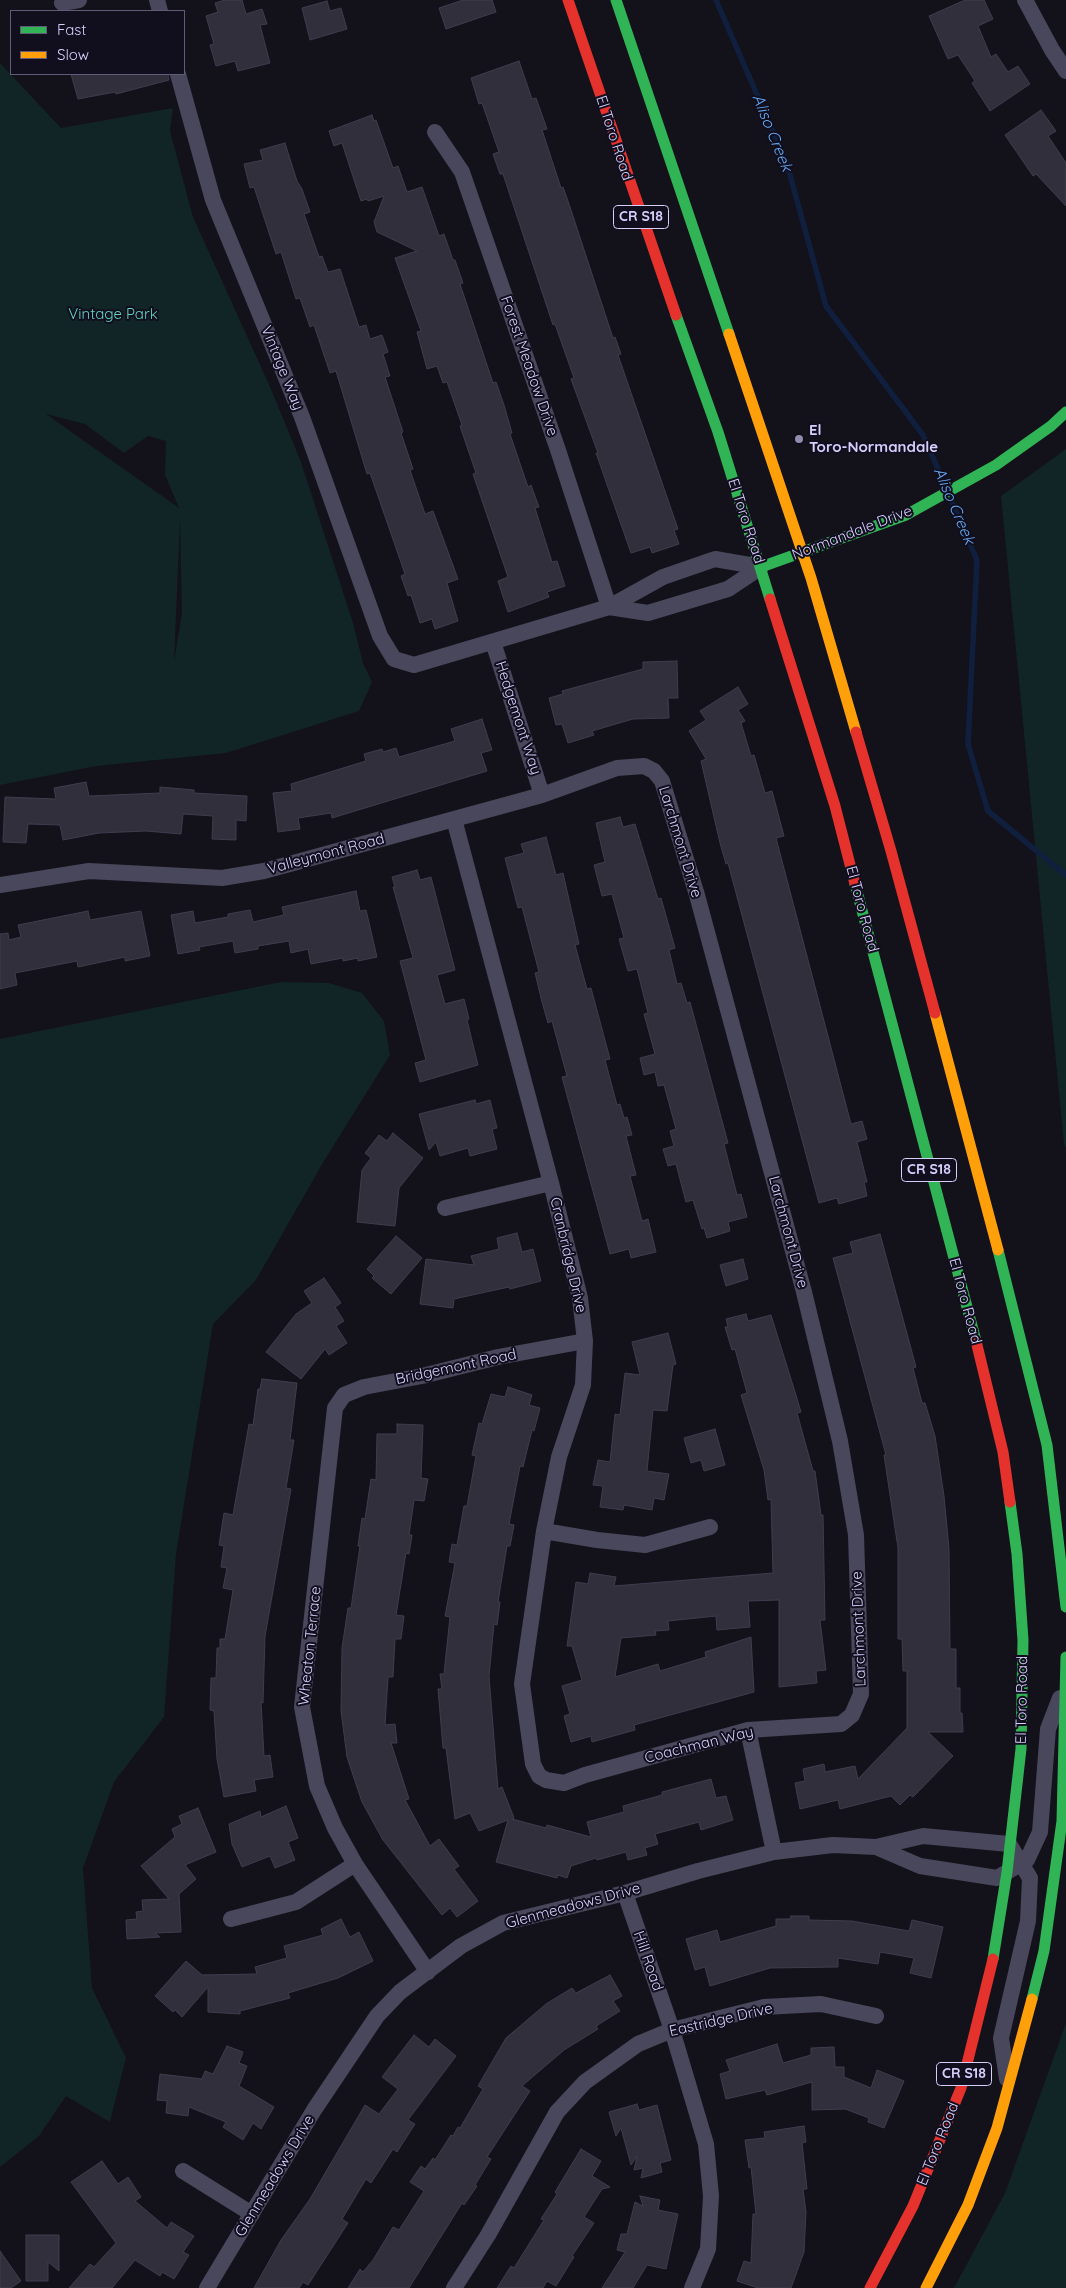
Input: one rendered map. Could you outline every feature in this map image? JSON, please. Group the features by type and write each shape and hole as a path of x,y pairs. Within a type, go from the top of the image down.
{"main road":[{"name":"El Toro Road","path":"568,0 639,212 718,432 835,806 934,1190 973,1331 1002,1452 1017,1554 1023,1640 1021,1748 1009,1844"},
{"path":"616,0 803,553 891,851 1016,1318 1047,1445 1066,1607"},
{"name":"Normandale Drive","path":"761,567 906,516 996,466 1051,426 1066,412"},
{"path":"1008,2088 1028,2020 1044,1951 1062,1821 1066,1657"},
{"name":"El Toro Road","path":"870,2288 913,2206 961,2088 1014,1868"},
{"name":"CR S18","path":"926,2288 968,2205 997,2128 1008,2088"}],"street":[{"path":"62,3 79,0"},
{"path":"1025,0 1052,50 1066,71"},
{"name":"Vintage Way","path":"178,75 213,200 302,417 380,636 394,659"},
{"name":"Forest Meadow Drive","path":"435,132 462,172 558,450 609,607"},
{"name":"Normandale Drive","path":"394,659 414,665 609,607 664,577 715,559 761,567"},
{"name":"Normandale Drive","path":"609,607 648,613 728,589 761,567"},
{"name":"Hedgemont Way","path":"493,642 542,795"},
{"name":"Valleymont Road","path":"0,885 89,871 222,878 264,871 542,795 616,768 644,766"},
{"name":"Larchmont Drive","path":"644,766 654,771 662,781 697,895 804,1292 840,1441 856,1535 861,1694 852,1715"},
{"name":"Cranbridge Drive","path":"454,819 552,1183 580,1298 585,1341 583,1385 559,1457 544,1531 522,1684 533,1764 539,1776 546,1780"},
{"path":"445,1208 552,1183"},
{"name":"Bridgemont Road","path":"335,1408 344,1395 364,1387 422,1376 498,1357 585,1341"},
{"name":"Wheaton Terrace","path":"335,1408 302,1707 317,1786 335,1828 355,1864 428,1972"},
{"path":"544,1531 597,1540 645,1545 710,1527"},
{"path":"1014,1868 1027,1860 1040,1832 1048,1729 1066,1682"},
{"name":"Coachman Way","path":"546,1780 564,1783 594,1772 748,1730 841,1724 852,1715"},
{"path":"748,1730 774,1852"},
{"name":"Glenmeadows Drive","path":"207,2288 314,2110 377,2016 400,1992 460,1946 503,1923 625,1893 698,1871 774,1852 833,1845 876,1847 923,1836 1009,1844"},
{"name":"CR S18","path":"1008,2088 1001,2038 1028,1921 1030,1878 1014,1868 1009,1844"},
{"name":"Glenmeadows Drive","path":"876,1847 920,1866 998,1878 1014,1868"},
{"path":"231,1920 296,1902 355,1864"},
{"name":"Hill Road","path":"625,1893 672,2030 706,2144 711,2196 708,2249 692,2288"},
{"name":"Eastridge Drive","path":"454,2288 488,2235 557,2112 585,2082 638,2044 672,2030 764,2007 821,2004 876,2016"},
{"path":"183,2171 252,2214"}],"green space":[{"name":"Vintage Park","path":"0,63 61,128 173,108 170,131 193,217 271,389 301,462 354,626 363,663 372,682 359,711 226,753 96,766 0,785","holes":["46,414 85,424 124,453 148,436 166,441 165,475 179,508","180,520 182,613 174,662"]},
{"path":"1066,449 1066,1148 1064,1144 1001,496"},
{"path":"281,982 329,983 362,993 384,1021 390,1055 324,1161 256,1280 213,1324 176,1554 164,1717 114,1782 83,1868 92,1988 126,2058 110,2122 66,2096 39,2136 0,2167 0,1039"},
{"path":"1066,2023 1066,2288 954,2288 1005,2193"}],"building":[{"path":"225,0 242,0 246,14 262,9 267,24 260,25 270,63 238,71 235,61 216,66 210,45 214,44 206,16 218,12 215,3"},
{"path":"463,0 492,0 496,12 446,29 439,8"},
{"path":"965,0 984,0 993,19 978,26 991,57 996,54 1008,72 1018,66 1030,84 990,111 972,83 975,81 958,55 948,59 929,16"},
{"path":"327,1 330,11 341,8 347,29 310,40 302,8"},
{"path":"519,61 532,99 536,98 547,129 542,130 561,188 563,187 569,204 613,338 615,337 621,354 618,355 678,529 674,530 679,544 652,553 650,547 631,553 571,379 574,378 555,324 553,325 503,174 500,174 493,154 499,152 482,103 479,104 471,78"},
{"path":"71,75 168,75 169,80 116,94 115,92 78,99"},
{"path":"1041,110 1056,131 1048,136 1066,163 1066,206 1036,174 1033,176 1005,135"},
{"path":"372,115 374,121 376,120 393,168 398,166 407,192 422,187 439,236 444,234 453,260 455,260 463,283 460,284 493,383 496,382 504,405 512,433 510,434 528,487 531,485 539,507 535,508 552,562 557,561 565,586 547,592 549,597 508,612 498,581 508,577 473,474 476,473 460,426 462,425 447,382 443,383 437,366 427,369 417,332 421,331 395,258 417,251 377,232 374,222 384,196 361,201 342,143 334,146 329,131"},
{"path":"285,143 297,181 302,189 310,212 304,214 319,257 322,256 328,272 340,269 359,327 366,325 370,339 382,335 388,352 383,354 390,376 385,377 413,469 410,470 425,514 433,511 458,579 447,583 458,621 435,629 432,619 420,623 411,595 408,596 401,576 405,574 370,473 367,474 336,371 330,373 314,325 310,327 300,298 296,299 281,252 276,254 254,187 250,188 244,164 263,160 260,150"},
{"path":"677,661 678,698 668,698 669,718 633,719 592,731 594,735 568,743 562,724 556,725 549,698 563,694 562,691 643,669 643,662"},
{"path":"738,687 748,704 738,710 745,721 741,723 751,756 754,755 765,793 772,791 784,836 776,838 851,1124 862,1121 867,1139 857,1142 867,1182 864,1182 867,1196 839,1204 837,1198 819,1203 728,863 726,864 720,843 701,761 706,759 689,731 706,720 700,711"},
{"path":"482,719 492,750 481,753 487,771 332,818 331,813 298,818 300,829 278,832 273,793 292,791 291,784 366,761 364,754 382,749 383,752 396,748 399,757 455,741 451,729"},
{"path":"86,782 89,796 160,793 160,787 194,790 194,793 247,796 246,821 236,820 236,840 212,839 213,816 183,814 181,834 146,831 99,833 63,840 60,825 28,824 26,843 3,842 5,797 56,799 54,788"},
{"path":"620,817 623,827 635,824 658,899 661,898 675,948 669,950 677,984 681,983 687,1003 690,1002 728,1143 724,1144 737,1195 741,1194 747,1217 728,1222 730,1231 707,1238 704,1228 702,1229 693,1200 686,1202 676,1164 668,1166 663,1149 674,1146 670,1131 676,1129 664,1085 658,1086 655,1072 644,1075 640,1058 655,1054 644,1014 648,1013 637,969 628,971 619,939 624,938 612,894 602,896 594,865 605,862 596,823"},
{"path":"546,837 556,875 563,873 579,944 575,945 587,989 591,988 610,1059 605,1060 617,1105 620,1104 624,1118 627,1117 632,1135 626,1136 636,1175 630,1176 642,1221 648,1219 656,1252 631,1258 629,1249 610,1254 562,1077 567,1076 552,1021 548,1023 542,1002 535,973 539,972 522,907 518,908 505,858 524,853 521,844"},
{"path":"417,870 420,880 431,877 455,970 437,975 445,1004 464,999 478,1065 420,1082 415,1063 426,1060 400,961 413,958 393,887 395,887 392,877"},
{"path":"356,891 360,911 366,910 377,957 358,961 358,958 343,961 343,958 311,964 308,949 291,953 289,941 258,946 258,949 235,953 233,941 199,947 200,950 178,954 171,915 193,911 195,923 228,917 228,914 250,910 253,922 284,915 282,907"},
{"path":"88,911 90,920 141,911 150,956 125,961 125,957 78,967 77,961 15,973 17,985 0,989 0,934 8,933 9,940 21,937 18,925"},
{"path":"475,1100 476,1104 490,1100 497,1128 492,1129 497,1149 470,1156 468,1148 440,1156 436,1142 429,1150 419,1114"},
{"path":"393,1133 423,1158 399,1188 395,1226 357,1222 362,1170 371,1158 365,1153 379,1135 387,1141"},
{"path":"517,1233 522,1252 533,1249 541,1281 510,1289 509,1287 454,1299 453,1308 420,1304 426,1259 474,1265 471,1256 499,1249 497,1238"},
{"path":"880,1234 916,1367 913,1368 922,1403 925,1403 935,1436 944,1496 949,1549 950,1649 956,1649 956,1688 960,1688 960,1713 962,1713 963,1732 928,1732 953,1756 913,1797 910,1795 900,1805 891,1796 840,1809 838,1800 800,1809 795,1783 805,1781 803,1769 824,1764 825,1772 855,1766 858,1779 907,1728 907,1671 903,1671 902,1639 898,1639 898,1548 884,1455 886,1455 833,1258 853,1253 850,1242"},
{"path":"396,1236 422,1258 391,1294 372,1278 374,1276 367,1269"},
{"path":"743,1259 748,1279 726,1286 720,1265"},
{"path":"324,1278 341,1303 335,1307 344,1321 336,1326 347,1343 329,1355 325,1349 301,1379 266,1352 296,1314 312,1303 304,1291"},
{"path":"746,1314 748,1321 771,1315 801,1412 797,1413 813,1471 815,1471 821,1515 823,1515 825,1620 820,1620 826,1670 816,1671 817,1683 779,1687 779,1600 748,1601 750,1627 717,1630 716,1616 668,1621 669,1630 655,1631 656,1635 621,1638 615,1677 658,1664 660,1671 706,1657 705,1652 751,1637 754,1692 634,1725 635,1730 592,1742 591,1736 571,1742 564,1716 570,1714 562,1686 582,1680 572,1646 567,1646 576,1582 588,1584 590,1573 616,1577 614,1586 773,1573 771,1499 768,1500 764,1470 741,1395 747,1393 735,1349 732,1350 725,1327 728,1327 726,1319"},
{"path":"668,1333 676,1364 673,1365 667,1411 653,1410 647,1471 669,1474 664,1500 654,1498 652,1510 624,1505 623,1510 600,1507 603,1486 593,1485 598,1460 610,1462 615,1414 620,1415 625,1373 640,1375 632,1342"},
{"path":"262,1379 297,1383 290,1440 294,1440 286,1488 291,1489 265,1636 263,1703 261,1702 264,1756 270,1755 273,1777 254,1780 256,1791 224,1797 217,1759 214,1711 210,1710 211,1678 216,1678 217,1648 220,1648 220,1639 225,1639 233,1590 223,1588 227,1568 221,1567 224,1546 219,1545 224,1513 233,1515 249,1424 253,1425 258,1389 260,1389"},
{"path":"508,1387 532,1395 529,1405 540,1408 534,1431 532,1430 523,1467 520,1466 509,1524 514,1525 510,1546 507,1546 498,1602 500,1602 497,1625 494,1624 489,1676 498,1789 502,1787 514,1818 512,1819 546,1828 547,1825 591,1837 587,1822 624,1812 623,1806 662,1795 662,1792 711,1779 716,1798 726,1796 733,1820 701,1830 699,1822 655,1834 658,1844 645,1848 647,1855 628,1860 626,1852 597,1860 596,1858 571,1866 567,1878 558,1875 557,1878 496,1862 508,1820 479,1831 470,1813 455,1819 446,1748 443,1748 438,1689 442,1689 440,1674 444,1674 450,1617 445,1616 455,1563 449,1562 452,1544 457,1545 464,1506 467,1506 476,1456 472,1455 479,1423 482,1424 491,1394 505,1397"},
{"path":"397,1424 423,1425 421,1478 428,1479 424,1501 414,1500 409,1535 412,1535 409,1554 406,1553 396,1615 404,1616 401,1639 395,1639 393,1677 388,1677 385,1725 395,1724 397,1743 391,1743 409,1799 405,1800 430,1846 439,1839 459,1866 454,1869 478,1901 457,1917 450,1908 442,1915 383,1840 362,1802 347,1757 341,1711 342,1648 348,1608 351,1608 362,1518 365,1519 371,1479 376,1480 377,1434 397,1434"},
{"path":"715,1429 725,1465 704,1471 701,1460 691,1463 684,1438"},
{"path":"286,1806 298,1838 288,1842 295,1860 275,1868 270,1856 242,1867 232,1844 229,1824 260,1811 261,1817"},
{"path":"198,1808 216,1852 185,1865 196,1879 179,1894 181,1932 155,1933 160,1937 127,1939 126,1920 137,1919 136,1912 143,1911 142,1900 169,1899 141,1866 175,1837 172,1829 182,1824 179,1816"},
{"path":"791,1916 809,1916 809,1920 852,1921 909,1931 912,1920 943,1927 931,1978 910,1973 914,1958 880,1952 878,1964 838,1958 838,1967 770,1968 710,1986 705,1967 695,1970 686,1939 717,1930 720,1942 776,1926 776,1919 790,1919"},
{"path":"341,1919 350,1937 359,1932 373,1961 338,1978 288,1993 290,1998 240,2011 240,2014 208,2012 208,1987 182,2017 175,2010 173,2012 155,1996 186,1961 202,1975 257,1974 255,1967 287,1958 284,1946 323,1935 321,1929"},
{"path":"610,1975 622,1996 613,2001 620,2011 596,2026 598,2029 564,2050 522,2086 530,2091 487,2157 491,2159 475,2185 477,2186 464,2205 462,2203 409,2288 348,2288 360,2269 363,2272 373,2260 393,2227 399,2230 424,2191 410,2182 421,2166 425,2169 433,2158 435,2160 451,2135 453,2136 458,2127 460,2128 483,2089 478,2086 506,2038 546,2004 572,1988 576,1993"},
{"path":"414,2035 429,2047 435,2039 456,2056 408,2120 415,2124 397,2152 393,2149 371,2183 366,2179 342,2219 348,2223 308,2285 303,2282 299,2288 254,2288 281,2240 310,2199 365,2105 379,2114 398,2089 382,2077"},
{"path":"777,2044 783,2063 811,2055 811,2048 834,2047 835,2067 844,2067 844,2077 871,2088 877,2070 904,2081 884,2128 868,2122 869,2118 845,2109 812,2110 812,2082 767,2095 765,2090 726,2099 720,2074 730,2071 726,2060"},
{"path":"227,2046 243,2052 239,2063 247,2066 239,2086 274,2107 261,2129 253,2123 243,2140 223,2127 226,2122 189,2107 188,2116 166,2113 167,2101 157,2100 160,2074 202,2079 205,2071 213,2074"},
{"path":"637,2104 639,2110 657,2105 671,2160 660,2163 662,2172 641,2178 643,2168 634,2170 637,2156 631,2165 621,2128 616,2136 609,2112"},
{"path":"804,2126 806,2142 802,2143 807,2189 803,2189 806,2212 804,2252 791,2288 758,2288 737,2281 744,2261 751,2263 753,2214 756,2214 751,2167 749,2168 745,2140 765,2138 764,2132"},
{"path":"581,2149 601,2161 592,2176 610,2187 602,2189 584,2217 594,2223 572,2256 574,2257 556,2286 547,2281 543,2288 497,2288 511,2266 514,2268 544,2220 541,2219 557,2194 555,2192"},
{"path":"102,2161 118,2184 128,2177 141,2197 135,2201 167,2228 171,2222 194,2236 183,2252 189,2255 174,2279 162,2272 160,2276 135,2260 112,2288 69,2288 90,2264 94,2267 116,2243 71,2182"},
{"path":"640,2196 660,2200 658,2210 678,2214 666,2269 647,2265 633,2288 602,2288 625,2252 617,2250 621,2234 627,2234 635,2202 643,2206"},
{"path":"26,2235 59,2235 59,2271 48,2262 48,2281 26,2281"},
{"path":"0,2251 21,2281 11,2288 0,2288"}],"waterway":[{"name":"Aliso Creek","path":"716,0 787,164 826,306 923,435 946,487"},
{"name":"Aliso Creek","path":"949,495 977,560 968,744 988,811 1066,875"}],"traffic: fast":[{"path":"616,0 729,334"},
{"path":"676,315 718,432 770,599"},
{"path":"761,567 906,515 996,465 1051,426 1066,412"},
{"path":"855,884 976,1341"},
{"path":"998,1250 1047,1445 1066,1607"},
{"path":"993,1959 1007,1872 1021,1749 1023,1640 1017,1554 1010,1502"},
{"path":"1032,1999 1044,1951 1062,1821 1066,1657"}],"traffic: slow":[{"path":"729,334 811,578 856,732"},
{"path":"935,1013 998,1250"},
{"path":"926,2288 968,2205 997,2128 1032,1999"}],"traffic: jam":[{"path":"568,0 676,315"},
{"path":"770,599 835,806 855,884"},
{"path":"856,732 935,1013"},
{"path":"976,1341 1003,1452 1010,1502"},
{"path":"870,2288 913,2206 961,2088 993,1959"}],"place":[{"name":"El Toro-Normandale","path":"799,439"}]}
